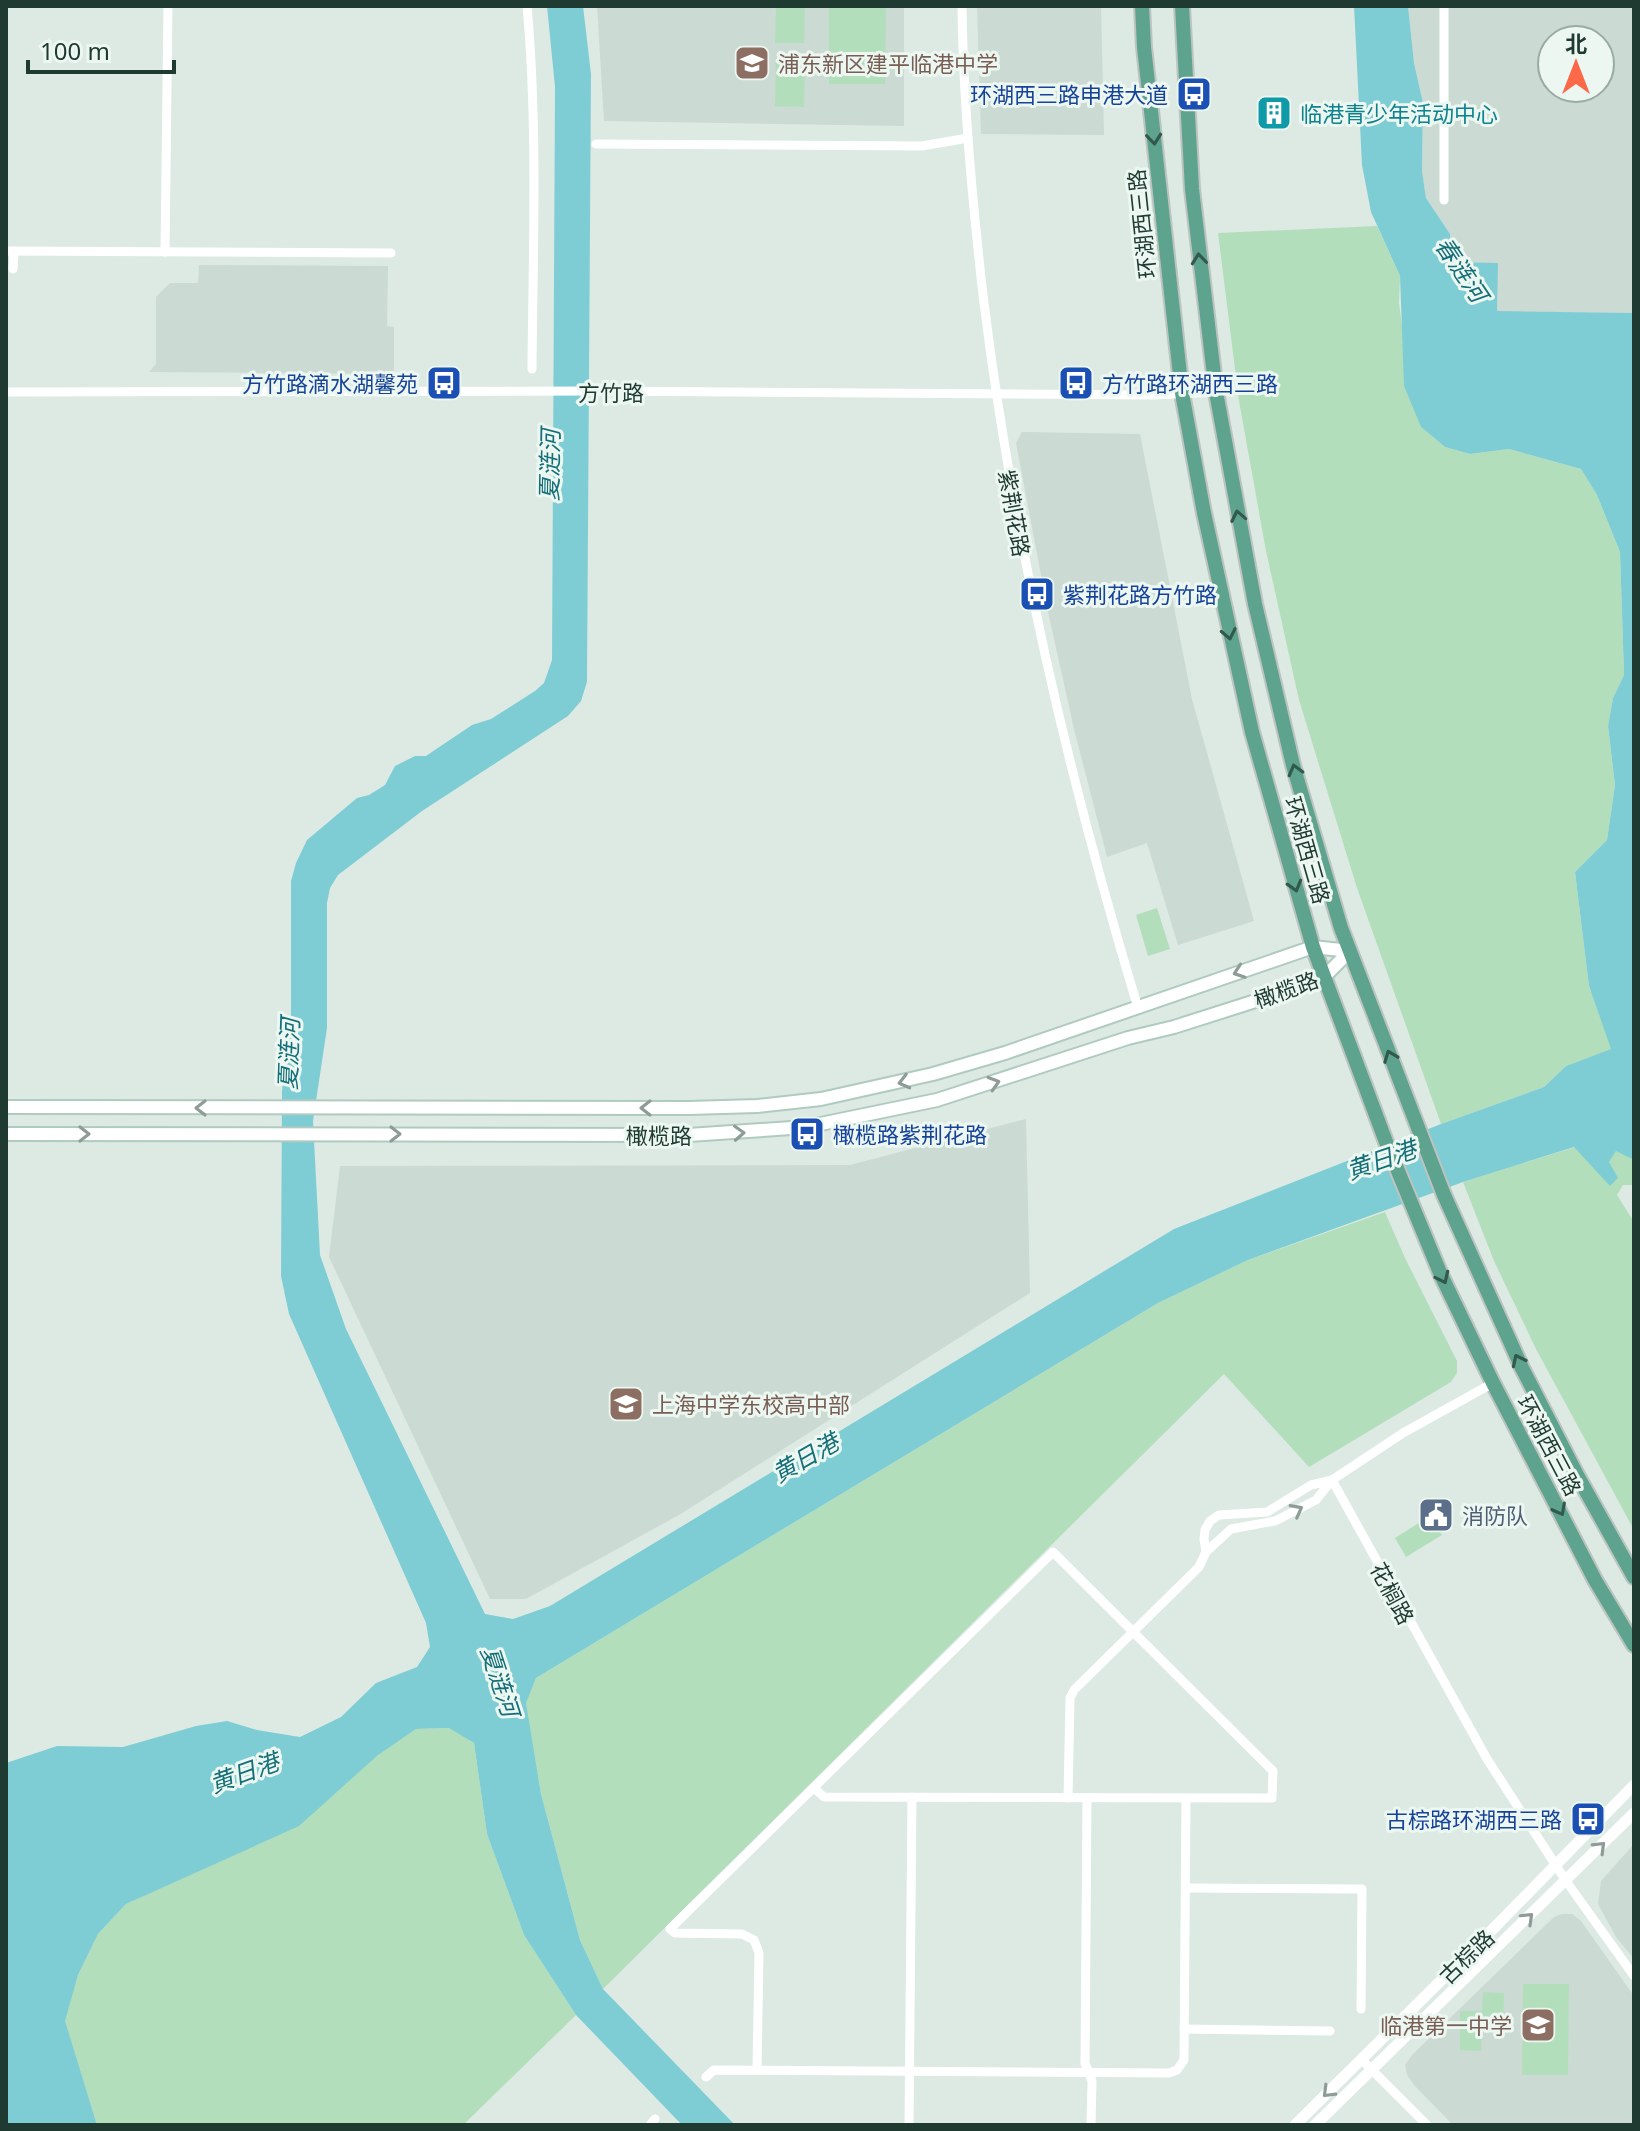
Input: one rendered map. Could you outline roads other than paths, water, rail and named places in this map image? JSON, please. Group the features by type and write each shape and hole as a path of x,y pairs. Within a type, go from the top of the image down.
{"main road":[{"name":"环湖西三路","path":"1142,6 1182,393 1207,529 1245,704 1313,947 1412,1207 1493,1383 1595,1580 1634,1645"},
{"name":"环湖西三路","path":"1182,6 1192,189 1216,392 1262,633 1293,765 1350,951 1444,1195 1522,1368 1634,1577"},
{"name":"橄榄路","path":"6,1107 689,1108 757,1106 821,1099 933,1074 1005,1053 1313,947 1350,951"},
{"name":"橄榄路","path":"6,1134 689,1135 806,1127 937,1100 1128,1038 1174,1027 1323,978 1350,951"}],"street":[{"path":"165,252 168,6"},
{"path":"527,6 535,143 532,369"},
{"name":"紫荆花路","path":"962,6 968,138 995,394 1022,551 1074,784 1138,1008"},
{"path":"1444,6 1444,200"},
{"path":"596,144 922,146 968,138"},
{"path":"13,269 10,251 391,253"},
{"name":"方竹路","path":"6,392 598,391 1153,395 1216,392"},
{"path":"1068,1798 1070,1698 1074,1690 1199,1567 1206,1552 1231,1529 1275,1521 1316,1500 1332,1480 1403,1433 1493,1383"},
{"path":"1206,1552 1205,1530 1210,1521 1219,1515 1267,1512 1311,1485 1332,1480"},
{"name":"花榈路","path":"1332,1480 1463,1718 1555,1866 1634,1976"},
{"path":"757,2070 759,1953 754,1940 742,1934 675,1933 670,1929 1053,1552 1273,1771 1272,1798 824,1797 815,1789"},
{"name":"古棕路","path":"1295,2125 1634,1785"},
{"path":"909,2125 912,1797"},
{"path":"1087,1798 1085,2063 1092,2081 1091,2125"},
{"path":"706,2077 714,2070 1169,2073 1177,2070 1184,2060 1186,1798"},
{"name":"古棕路","path":"1315,2125 1634,1813"},
{"path":"1186,1888 1362,1889 1361,2009"},
{"path":"1184,2029 1330,2031"},
{"path":"1361,2059 1427,2125"}],"water":[{"path":"547,6 583,6 591,74 587,682 581,701 568,716 422,811 338,875 330,888 327,903 327,1028 313,1121 320,1255 346,1329 485,1614 513,1619 550,1606 1174,1229 1544,1087 1566,1066 1611,1049 1589,986 1575,872 1607,840 1615,785 1608,726 1613,698 1624,675 1620,552 1597,495 1581,469 1509,449 1470,454 1445,447 1421,427 1404,386 1400,276 1371,212 1362,165 1354,6 1408,6 1414,63 1423,103 1422,171 1426,198 1450,234 1450,262 1498,263 1497,311 1634,313 1634,1160 1616,1151 1609,1162 1618,1178 1610,1186 1574,1147 1463,1182 1248,1260 1158,1303 536,1678 526,1703 541,1794 580,1940 603,1989 735,2125 682,2125 576,2015 524,1935 487,1834 474,1743 449,1728 416,1729 378,1755 299,1826 126,1904 98,1934 78,1975 65,2021 97,2125 6,2125 6,1763 57,1746 123,1747 196,1726 227,1721 300,1737 341,1717 376,1683 417,1667 430,1647 426,1623 289,1314 281,1276 282,1091 291,1014 291,881 307,840 357,798 385,785 395,766 415,756 426,756 472,725 491,719 535,691 544,683 552,660 555,87"}],"place":[{"name":"浦东新区建平临港中学","path":"752,63"},
{"name":"环湖西三路申港大道","path":"1194,94"},
{"name":"临港青少年活动中心","path":"1274,113"},
{"name":"方竹路滴水湖馨苑","path":"444,383"},
{"name":"方竹路环湖西三路","path":"1076,383"},
{"name":"紫荆花路方竹路","path":"1037,594"},
{"name":"橄榄路紫荆花路","path":"807,1134"},
{"name":"上海中学东校高中部","path":"626,1404"},
{"name":"消防队","path":"1436,1515"},
{"name":"古棕路环湖西三路","path":"1588,1819"},
{"name":"临港第一中学","path":"1538,2025"}],"water label":[{"name":"春涟河","path":"1462,269"},
{"name":"夏涟河","path":"549,465"},
{"name":"夏涟河","path":"288,1054"},
{"name":"黄日港","path":"1381,1159"},
{"name":"黄日港","path":"805,1457"},
{"name":"夏涟河","path":"501,1681"},
{"name":"黄日港","path":"244,1772"}]}
